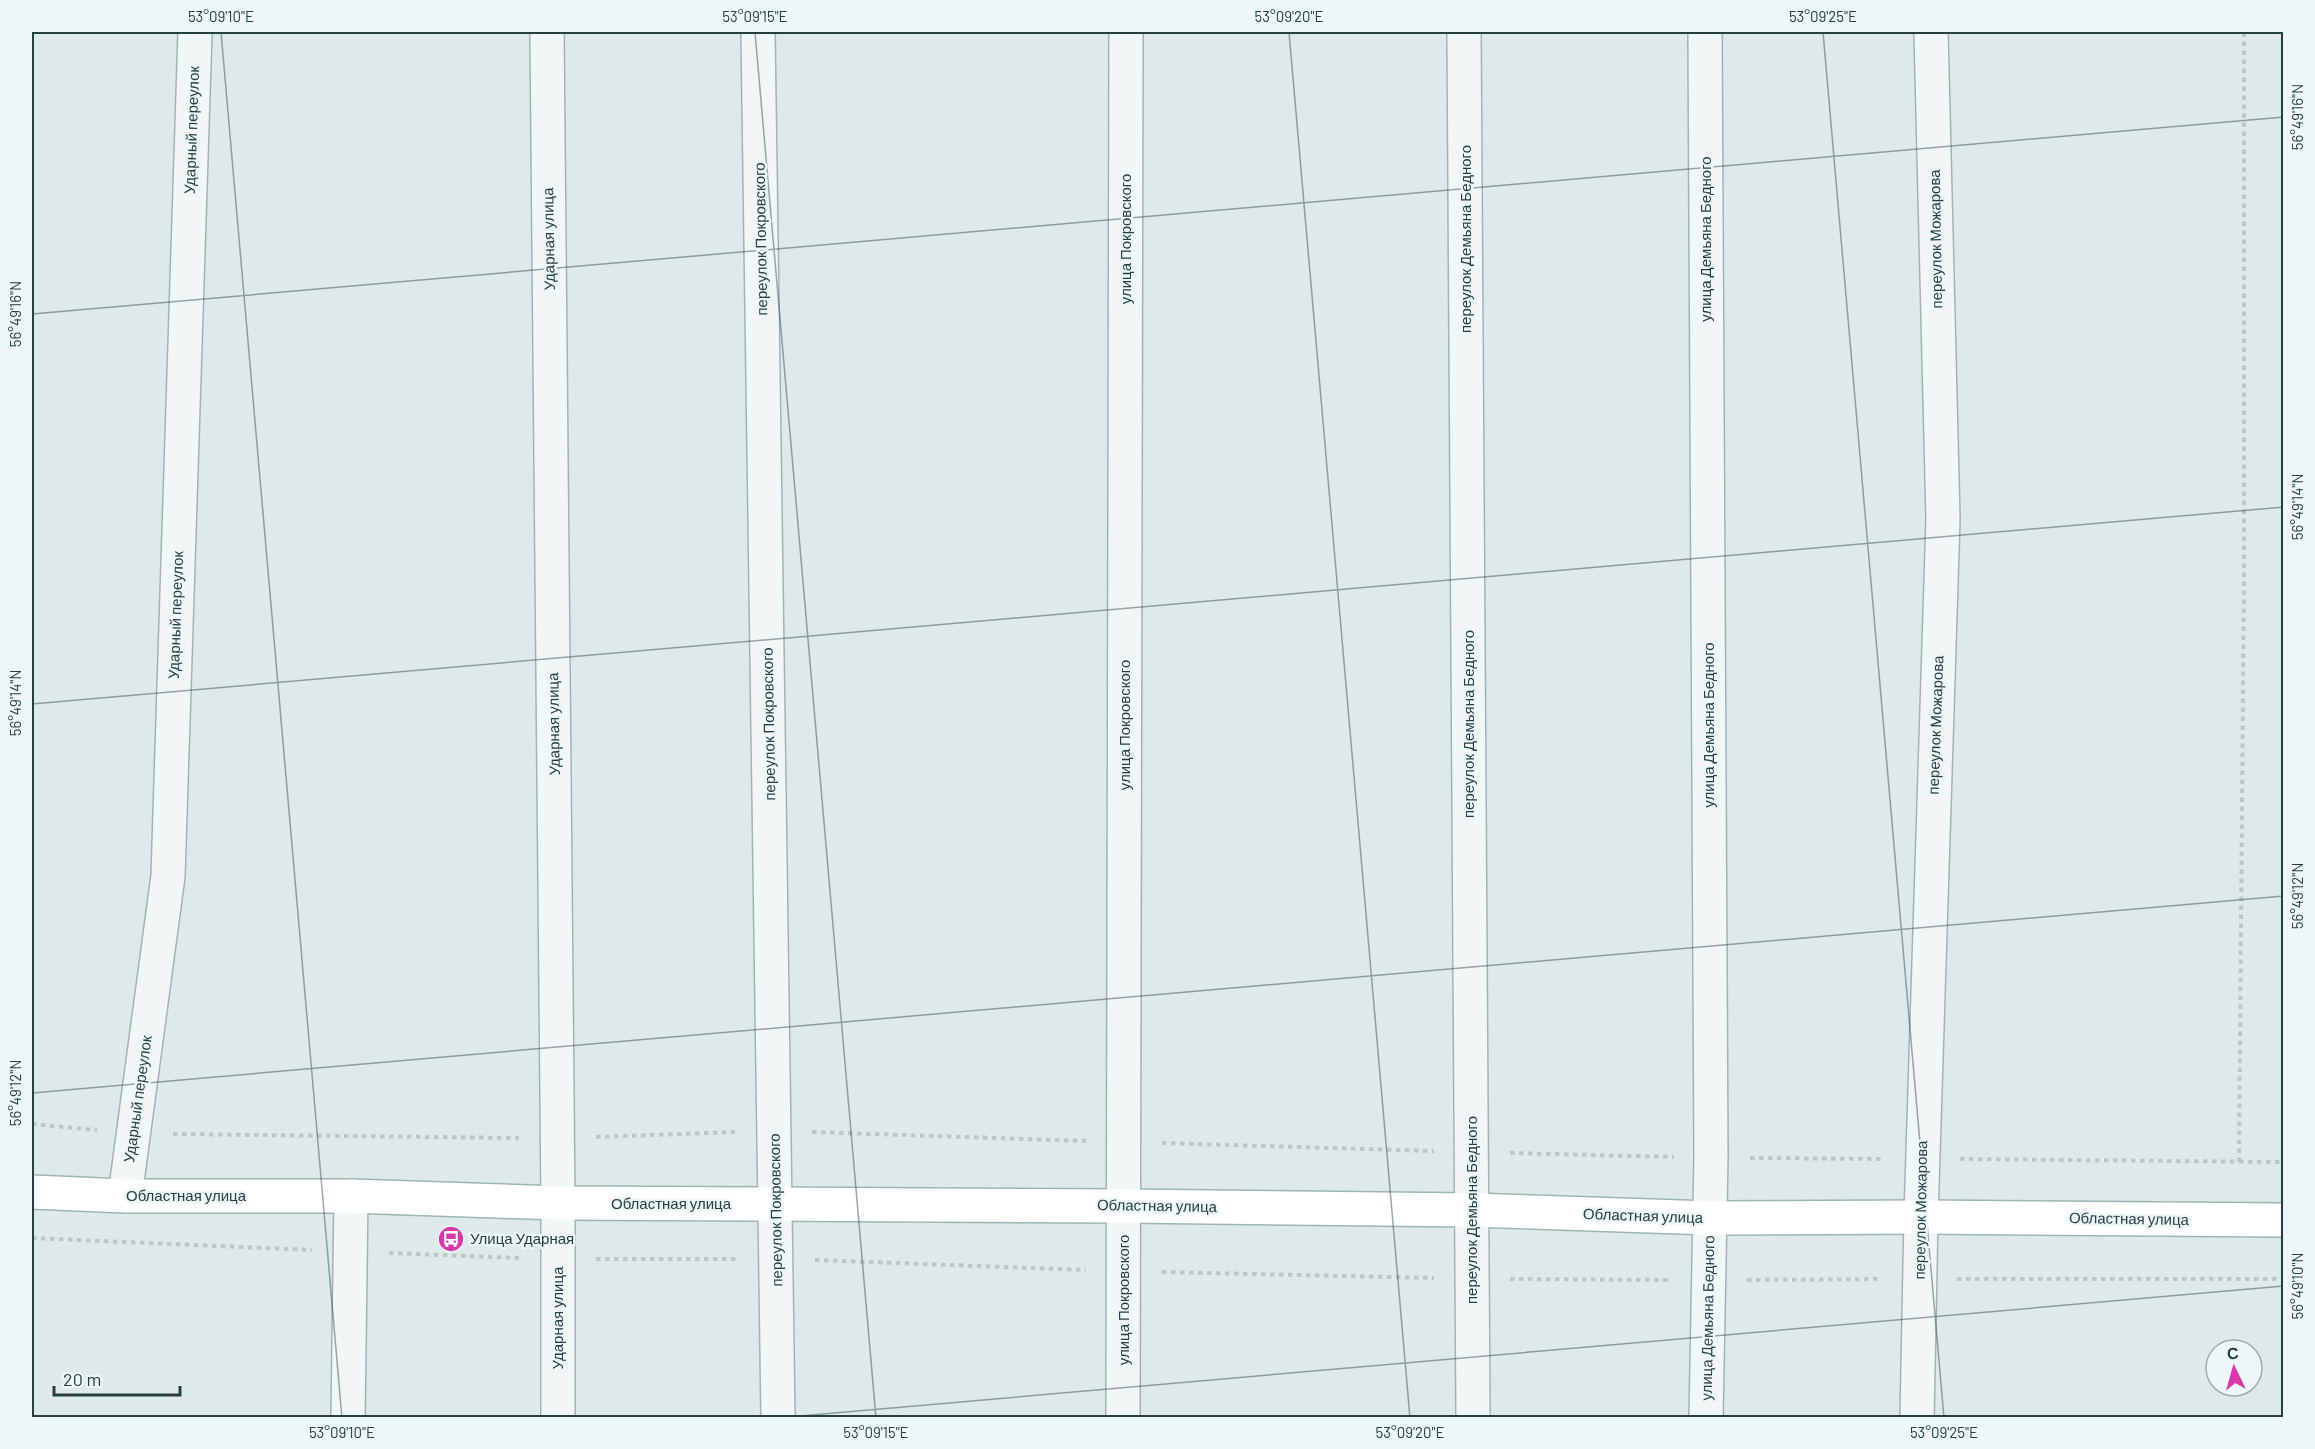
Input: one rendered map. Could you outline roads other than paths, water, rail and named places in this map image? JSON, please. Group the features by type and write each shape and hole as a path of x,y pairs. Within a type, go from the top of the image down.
{"main road":[{"name":"Областная улица","path":"32,1192 125,1196 351,1196 558,1203 1473,1210 1710,1218 2283,1220"}],"street":[{"name":"Ударный переулок","path":"125,1196 168,876 195,32"},
{"name":"Ударная улица","path":"547,32 558,1418"},
{"name":"переулок Покровского","path":"758,32 778,1418"},
{"name":"улица Покровского","path":"1123,1418 1126,32"},
{"name":"переулок Демьяна Бедного","path":"1464,32 1473,1418"},
{"name":"улица Демьяна Бедного","path":"1706,32 1710,1218 1706,1418"},
{"name":"переулок Можарова","path":"1917,1418 1921,1217 1943,519 1930,32"},
{"path":"348,1418 351,1196"}],"place":[{"name":"Улица Ударная","path":"451,1239"}]}
